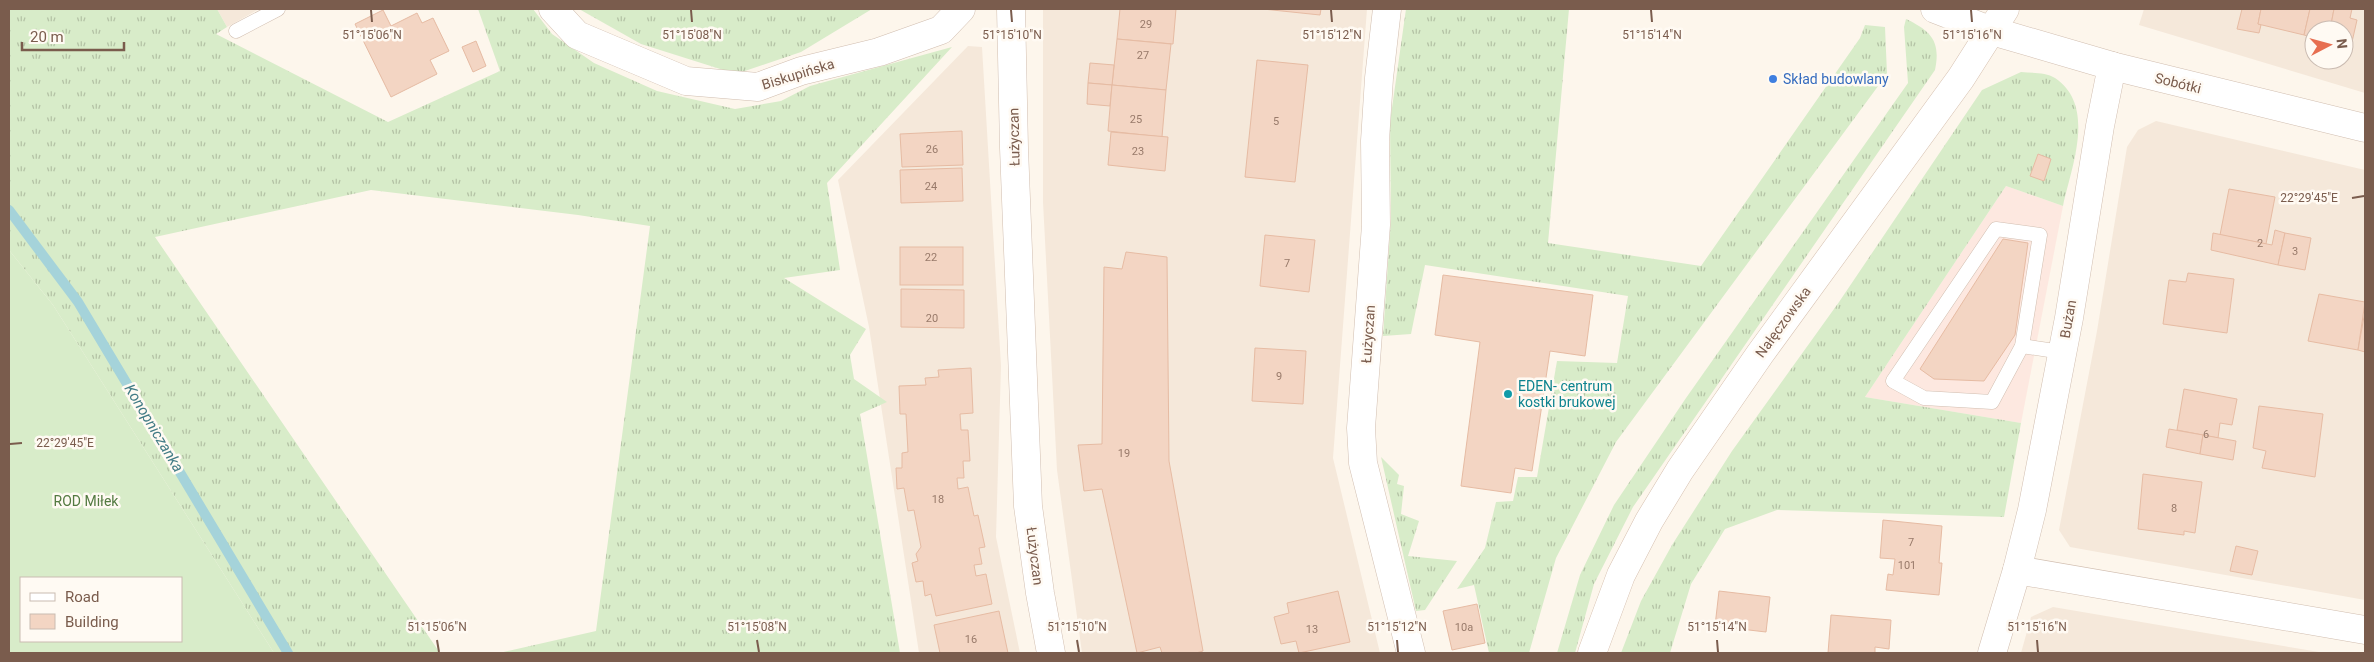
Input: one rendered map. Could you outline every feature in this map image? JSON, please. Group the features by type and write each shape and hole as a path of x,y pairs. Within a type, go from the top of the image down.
{"street":[{"name":"Biskupińska","path":"553,9 577,35 686,81 758,87 801,71 879,52 941,30 961,9"},
{"name":"Łużyczan","path":"1011,9 1014,148 1028,506 1040,594 1051,653"},
{"name":"Łużyczan","path":"1387,9 1374,141 1376,225 1361,428 1363,463 1411,653"},
{"path":"1935,9 1999,20"},
{"name":"Sobótki","path":"1999,20 2112,66 2365,128"},
{"name":"Nałęczowska","path":"1592,653 1621,575 1649,521 1680,470 1755,361 1961,78 1999,20"},
{"name":"Bużan","path":"1992,653 2017,570 2032,510 2062,352 2112,66"},
{"path":"2017,570 2365,630"}],"lane":[{"path":"236,31 278,9"},
{"path":"1996,229 2040,235 2022,346 1992,402 1924,398 1893,380 1996,229"},
{"path":"2022,346 2062,352"}],"shaded area":[{"path":"217,9 259,9 227,27"},
{"path":"1043,9 1367,9 1333,458 1380,653 1082,653 1057,470 1043,202"},
{"path":"2144,9 2365,9 2365,93 2139,25"},
{"path":"968,46 982,47 1001,366 996,537 1020,653 919,653 869,327 838,180"},
{"path":"2156,121 2365,170 2365,600 2070,547 2059,530 2097,331 2127,147 2138,130"},
{"path":"2006,186 2063,206 2021,423 1865,397"},
{"path":"2053,607 2325,653 2021,653 2031,617"}],"green space":[{"path":"9,9 217,9 227,27 216,34 388,122 500,71 478,9 533,9 552,34 594,63 657,91 735,109 781,101 810,86 952,47 827,183 840,270 784,278 866,329 850,355 854,379 887,402 860,414 900,653 499,653 596,631 650,226 578,215 371,190 155,237 440,653 274,653 53,305 9,250"},
{"path":"579,9 872,9 801,52 736,74 641,44"},
{"path":"1406,9 1569,9 1548,243 1701,266 1860,38 1865,25 1885,27 1887,74 1616,442 1556,558 1529,653 1489,653 1474,585 1457,589 1485,548 1496,502 1513,501 1518,477 1537,477 1557,361 1617,363 1628,296 1425,265 1411,334 1383,336 1391,219 1390,122"},
{"path":"1906,19 1922,28 1932,38 1937,51 1935,70 1633,507 1594,584 1575,653 1557,653 1580,575 1614,505 1686,398 1908,83 1904,27"},
{"path":"2021,72 2043,74 2055,78 2068,90 2075,104 2078,138 2063,206 2006,186 1865,397 2021,423 2004,517 1777,510 1725,529 1691,584 1670,653 1621,653 1641,601 1672,545 1732,451 1839,302 1982,90"},
{"name":"ROD Miłek","path":"9,250 53,305 274,653 9,653"},
{"path":"1381,457 1399,475 1397,484 1404,486 1401,514 1419,521 1408,556 1457,561 1425,610 1416,611"}],"building":[{"path":"1120,9 1176,9 1173,44 1117,39"},
{"path":"1263,9 1321,9 1320,15"},
{"path":"2242,9 2261,9 2258,24 2261,25 2259,33 2237,29"},
{"path":"2261,9 2310,9 2307,20 2304,20 2304,35 2258,24"},
{"path":"2310,9 2334,9 2332,20 2307,20"},
{"path":"2334,9 2352,9 2350,18 2357,20 2354,33 2354,20 2332,20"},
{"path":"383,10 391,26 417,13 422,23 433,18 449,51 430,60 437,74 391,97 355,24"},
{"path":"1117,39 1171,44 1166,90 1112,85"},
{"path":"476,41 486,66 473,72 462,47"},
{"path":"1257,60 1308,65 1295,182 1245,177"},
{"path":"1090,63 1114,65 1112,85 1088,83"},
{"path":"1088,83 1112,85 1110,106 1087,104"},
{"path":"1112,85 1166,90 1162,137 1108,131"},
{"path":"962,131 963,165 902,167 900,134"},
{"path":"1111,132 1168,137 1165,171 1108,165"},
{"path":"2038,154 2051,159 2044,181 2030,176"},
{"path":"962,168 963,201 901,203 900,170"},
{"path":"2229,189 2275,197 2266,244 2220,235"},
{"path":"2275,230 2285,233 2278,265 2211,250 2213,233 2272,245"},
{"path":"2285,233 2311,238 2305,270 2278,265"},
{"path":"1265,235 1315,240 1309,292 1260,286"},
{"path":"2003,239 2028,243 2015,335 1984,381 1934,379 1920,369"},
{"path":"900,247 963,247 963,285 900,285"},
{"path":"1126,252 1167,257 1169,461 1203,651 1196,653 1162,653 1160,647 1137,653 1102,489 1084,491 1078,445 1102,444 1104,267 1122,269"},
{"path":"2188,273 2234,279 2227,333 2163,324 2169,280 2186,282"},
{"name":"EDEN- centrum kostki brukowej","path":"1443,275 1593,295 1585,356 1550,351 1532,471 1515,468 1511,493 1461,486 1480,342 1435,335"},
{"path":"901,289 964,290 964,328 901,327"},
{"path":"2319,294 2365,302 2358,350 2308,341"},
{"path":"2365,311 2365,352 2358,350"},
{"path":"1255,348 1306,351 1303,404 1252,401"},
{"path":"971,368 973,413 960,414 961,430 968,430 970,461 963,461 964,478 957,478 958,489 968,487 974,516 978,515 985,547 979,548 982,564 974,565 976,576 986,574 992,604 936,616 931,594 925,596 923,581 916,582 912,563 918,561 916,554 921,547 914,510 908,511 904,488 897,489 896,468 902,468 902,453 908,452 906,414 900,414 899,386 926,385 925,378 939,377 938,370"},
{"path":"2184,389 2237,399 2232,425 2220,423 2218,438 2177,430"},
{"path":"2259,406 2323,414 2315,477 2262,468 2266,451 2253,448"},
{"path":"2169,429 2203,435 2200,454 2166,447"},
{"path":"2203,435 2236,441 2233,460 2200,454"},
{"path":"2143,474 2202,482 2195,533 2184,531 2184,535 2138,529"},
{"path":"1883,520 1942,526 1939,563 1942,563 1939,595 1886,590 1888,574 1893,575 1895,559 1880,558"},
{"path":"2236,546 2258,551 2252,575 2230,571"},
{"path":"1338,591 1350,642 1299,653 1296,641 1281,644 1274,617 1289,613 1287,603"},
{"path":"1719,591 1770,597 1766,632 1715,626"},
{"path":"1477,604 1485,643 1452,650 1443,611"},
{"path":"999,611 1008,653 940,653 934,625"},
{"path":"1831,615 1891,620 1889,649 1875,647 1875,653 1828,653"}],"waterway":[{"name":"Konopniczanka","path":"9,210 78,302 288,653"}],"place":[{"name":"Skład budowlany","path":"1773,79"},
{"name":"EDEN- centrum kostki brukowej","path":"1508,394"}]}
